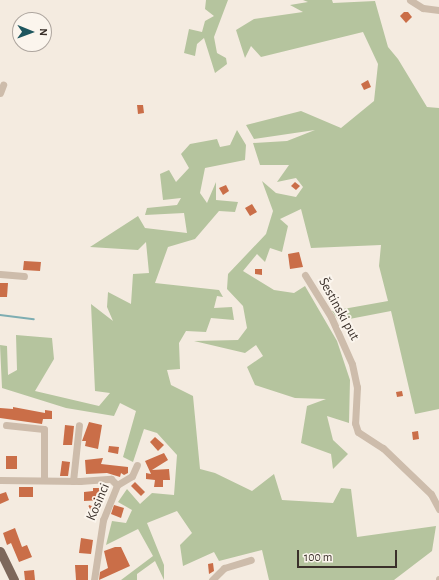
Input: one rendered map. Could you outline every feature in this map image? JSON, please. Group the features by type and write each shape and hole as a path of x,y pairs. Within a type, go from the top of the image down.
{"main road":[{"path":"0,551 14,580"}],"street":[{"path":"410,0 424,8 439,10"},
{"path":"0,93 3,85"},
{"path":"0,274 24,276"},
{"name":"Šestinski put","path":"305,275 331,317 352,364 356,387 356,423 358,432 383,448 430,494 439,510"},
{"path":"6,425 44,429 44,480"},
{"path":"73,481 78,425"},
{"name":"Kosinci","path":"94,580 101,526 117,485 132,476 137,465"},
{"path":"0,480 73,481 111,479 117,485"},
{"path":"212,580 224,568 251,560"}],"green space":[{"path":"206,0 228,0 214,37 217,53 226,58 227,64 215,73 204,38 197,44 195,56 184,53 189,29 202,32 205,21 214,16 205,9"},
{"path":"303,0 332,0 333,3 375,1 388,47 398,59 427,107 439,108 439,409 415,414 391,311 339,321 332,311 388,301 379,266 381,245 311,248 301,209 280,219 288,226 282,252 270,248 265,262 257,254 243,271 274,290 294,293 305,286 337,341 350,380 349,423 327,416 333,440 348,454 333,469 331,454 301,443 307,406 326,399 295,398 255,385 247,367 263,356 256,345 245,353 194,341 238,340 247,328 243,306 227,289 228,274 266,234 273,211 262,181 276,193 296,197 303,187 296,178 277,182 289,165 260,165 253,143 287,141 315,130 254,139 246,125 301,111 341,128 374,101 378,64 363,32 261,57 251,46 245,58 236,30 254,19 303,12 290,5 308,2"},
{"path":"237,130 246,145 245,160 205,168 200,193 207,203 216,182 216,200 238,202 235,212 219,211 195,239 168,247 155,283 219,290 223,297 217,296 214,308 232,307 234,320 211,318 206,332 186,331 179,343 180,369 167,370 171,385 193,396 200,469 215,473 252,491 274,474 282,500 333,503 341,488 351,489 357,537 436,526 432,551 394,580 269,580 262,550 219,561 214,552 183,566 180,545 192,533 177,511 147,523 164,565 164,580 155,561 137,574 137,580 121,580 153,556 138,529 106,545 112,521 126,523 132,510 118,502 127,489 140,504 152,493 174,495 177,455 157,433 144,429 133,462 123,457 136,411 120,403 114,416 66,408 2,388 0,345 7,346 8,375 17,370 16,335 52,338 54,359 35,391 99,406 110,393 95,391 91,304 113,321 107,307 108,292 131,304 133,274 149,273 146,242 138,250 90,247 138,216 145,228 187,233 184,213 145,215 147,208 177,205 181,198 163,200 160,174 169,170 176,182 189,168 181,154 190,144 217,139 220,147 230,145"}],"building":[{"path":"404,12 408,12 412,17 406,23 400,16"},
{"path":"368,80 371,87 364,90 361,84"},
{"path":"137,105 143,105 144,113 138,114"},
{"path":"295,182 300,186 296,190 291,186"},
{"path":"226,185 229,191 223,195 219,188"},
{"path":"252,204 257,212 250,216 245,208"},
{"path":"299,252 303,267 290,269 288,254"},
{"path":"24,261 41,262 40,271 23,270"},
{"path":"255,269 262,269 262,275 255,274"},
{"path":"0,283 8,283 7,297 0,297"},
{"path":"402,391 403,396 397,397 396,392"},
{"path":"13,407 45,413 45,410 52,411 52,419 43,419 42,424 0,418 0,408 13,409"},
{"path":"89,422 102,425 98,449 85,446 86,441 82,441"},
{"path":"65,425 74,426 72,445 63,445"},
{"path":"418,431 419,439 413,440 412,432"},
{"path":"155,437 164,445 158,451 150,442"},
{"path":"109,446 119,447 118,454 108,452"},
{"path":"164,453 168,460 152,470 169,469 170,480 163,480 163,487 154,487 155,480 146,479 146,473 151,474 145,461"},
{"path":"6,456 17,456 17,469 6,469"},
{"path":"103,458 101,464 128,467 128,473 124,475 121,473 120,477 107,473 86,474 85,460"},
{"path":"62,461 70,462 68,476 60,476"},
{"path":"135,482 145,492 141,496 131,486"},
{"path":"19,487 33,487 33,497 19,497"},
{"path":"93,488 103,488 104,500 84,501 84,492 93,491"},
{"path":"6,492 9,500 0,504 0,494"},
{"path":"89,505 100,509 96,520 85,517"},
{"path":"114,505 124,508 121,518 111,514"},
{"path":"15,528 22,547 27,545 32,557 19,562 11,543 7,545 3,533"},
{"path":"81,538 93,540 91,554 79,553"},
{"path":"115,547 121,547 130,566 99,580 100,572 108,568 104,551"},
{"path":"213,563 214,571 209,574 208,564"},
{"path":"75,565 88,565 88,580 76,580"},
{"path":"34,570 35,580 25,580 24,571"}],"waterway":[{"path":"0,315 34,319"}]}
